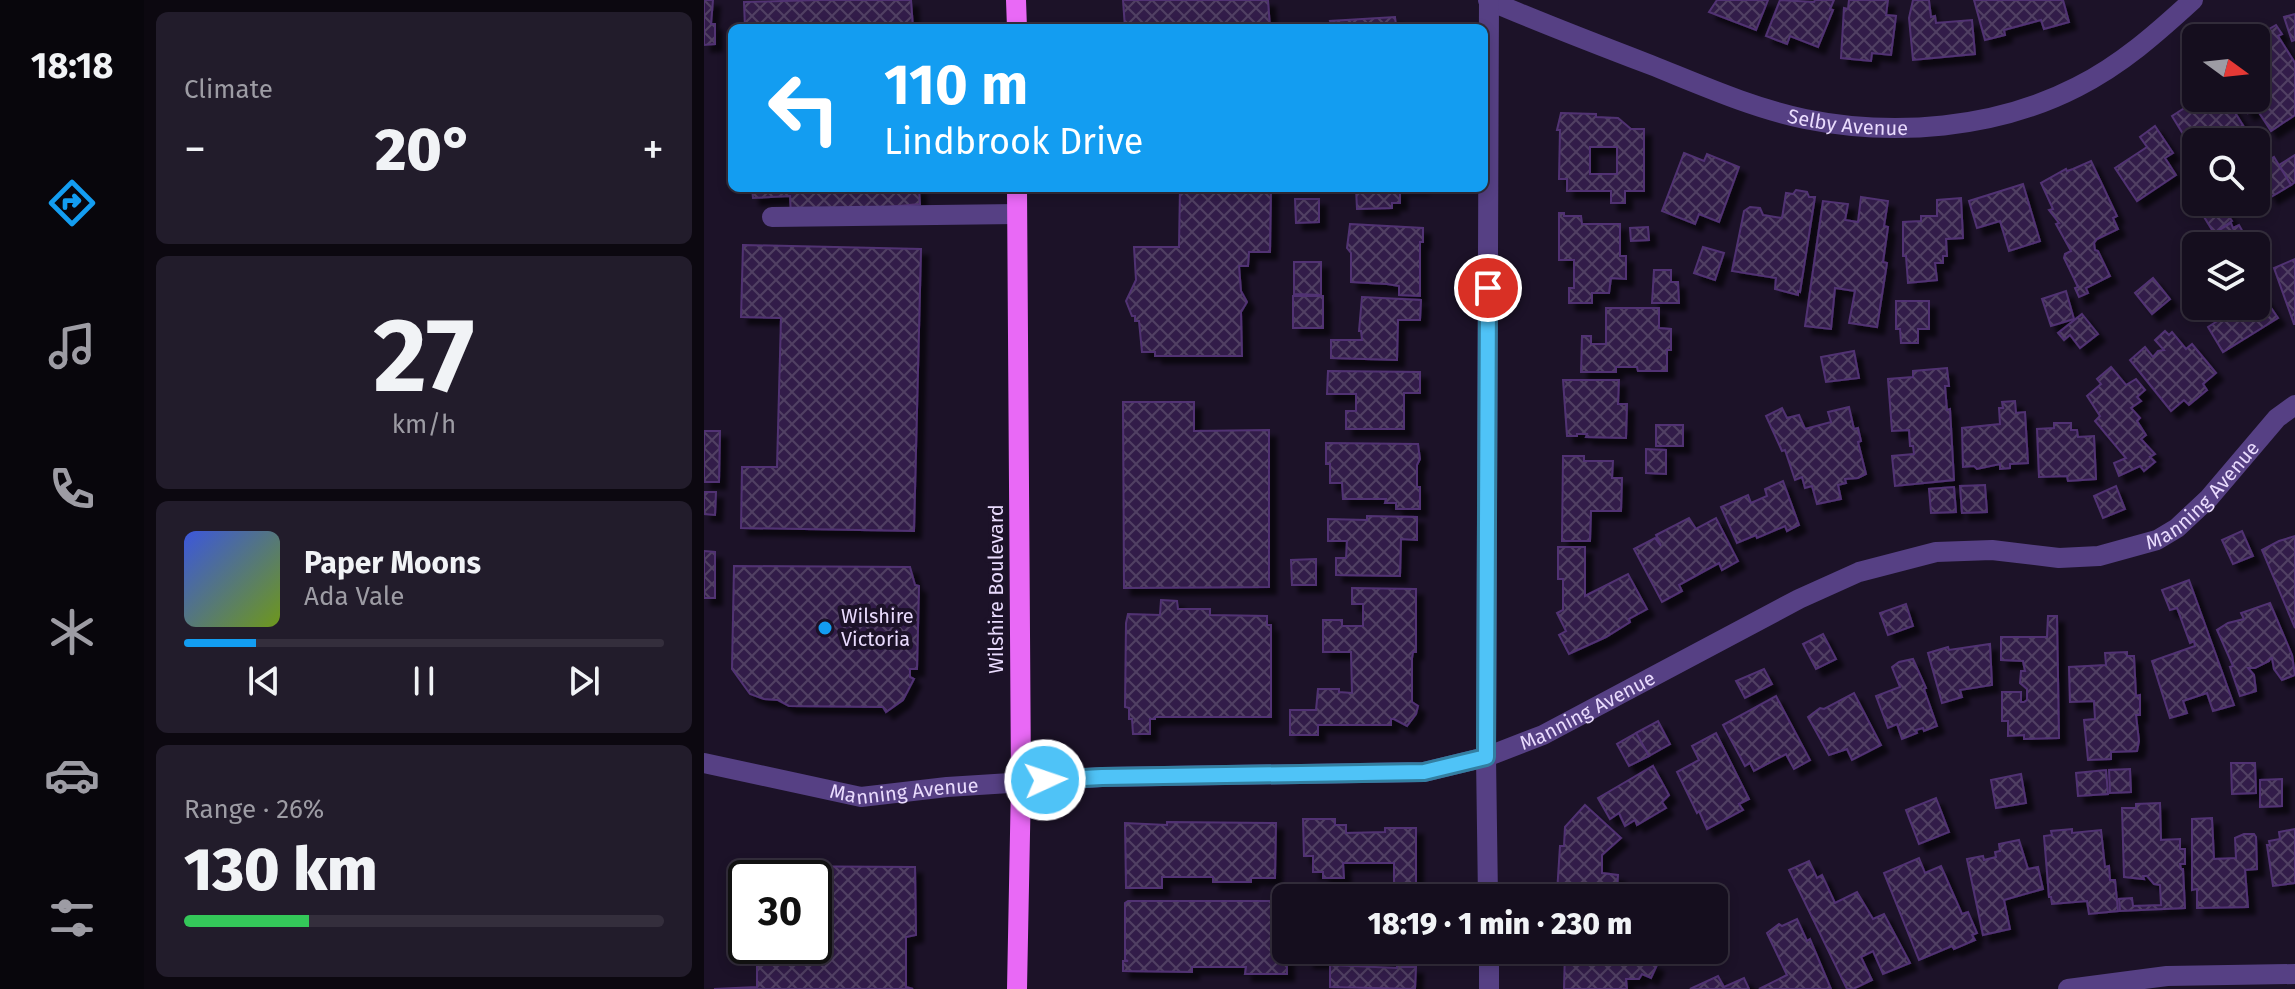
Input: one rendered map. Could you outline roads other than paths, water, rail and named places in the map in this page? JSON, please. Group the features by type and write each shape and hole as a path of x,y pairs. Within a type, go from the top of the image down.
{"main road":[{"path":"1016,0 1017,24"},
{"name":"Wilshire Boulevard","path":"1017,192 1021,782 1017,989"}],"street":[{"name":"Selby Avenue","path":"1489,0 1750,104 1806,119 1866,126 1926,127 1995,118 2076,88 2138,50 2193,0"},
{"path":"1488,884 1489,0"},
{"path":"772,217 1017,214"},
{"name":"Manning Avenue","path":"704,763 861,797 1102,777 1424,772 1486,757 1543,735 1799,599 1859,572 1936,552 1992,550 2059,558 2099,556 2157,540 2177,528 2209,498 2277,418 2295,405"},
{"path":"1489,964 1489,989"},
{"path":"2068,989 2167,976 2295,974"}],"place":[{"name":"Wilshire Victoria","path":"825,628"}]}
